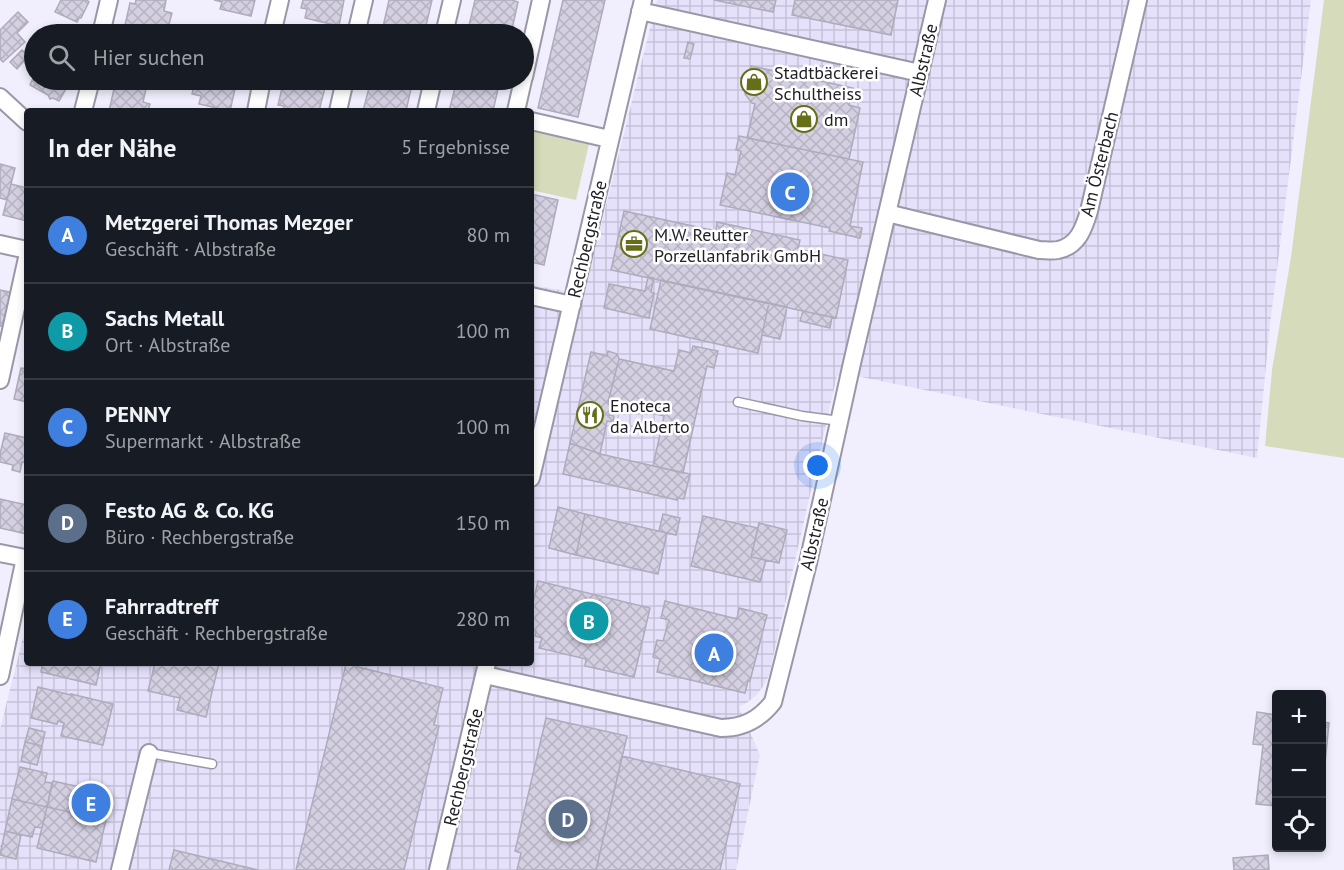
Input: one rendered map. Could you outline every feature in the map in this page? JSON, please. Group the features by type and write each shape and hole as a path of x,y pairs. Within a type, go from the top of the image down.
{"street":[{"path":"103,24 109,0"},
{"path":"274,24 280,0"},
{"path":"358,24 364,0"},
{"path":"446,24 452,0"},
{"path":"534,30 541,0"},
{"name":"Albstraße","path":"486,669 721,728 747,724 762,715 772,702 808,563 937,0"},
{"name":"Am Österbach","path":"887,213 1039,250 1059,250 1072,244 1082,231 1089,211 1138,0"},
{"path":"641,5 920,73"},
{"name":"Rechbergstraße","path":"534,465 641,5"},
{"path":"84,108 88,90"},
{"path":"257,108 260,90"},
{"path":"339,108 343,90"},
{"path":"427,108 431,90"},
{"path":"517,108 520,90"},
{"path":"0,97 24,119"},
{"path":"534,122 609,140"},
{"path":"0,244 24,249"},
{"path":"0,380 24,272"},
{"path":"534,297 572,304"},
{"path":"0,553 24,558"},
{"path":"0,676 24,567"},
{"name":"Rechbergstraße","path":"438,870 486,669"},
{"path":"120,870 149,753"}],"lane":[{"path":"738,402 802,416 840,421"},
{"path":"149,753 213,764"}],"shaded area":[{"path":"657,0 1311,0 1270,325 1257,458 861,377 837,376 769,675 757,695 739,707 760,755 736,870 0,870 0,729 24,634 24,666 534,666 534,286 584,294"}],"green space":[{"path":"1324,0 1344,0 1344,458 1265,446 1272,370 1291,257"},
{"path":"534,132 589,144 576,200 534,191"}],"building":[{"path":"61,0 87,0 89,2 77,22 55,12"},
{"path":"136,0 166,0 164,11 172,13 169,24 125,24 130,3 135,4"},
{"path":"214,0 255,0 251,16 220,9 222,2"},
{"path":"303,0 344,0 339,24 305,18 307,9 301,8"},
{"path":"389,0 432,0 426,24 384,24"},
{"path":"475,0 518,2 513,24 469,24"},
{"path":"563,0 605,0 578,117 538,108"},
{"path":"714,0 776,0 773,12"},
{"path":"795,0 898,0 891,35 792,15"},
{"path":"18,12 28,22 17,33 24,43 3,62 0,59 0,30"},
{"path":"688,42 694,44 690,59 684,58"},
{"path":"22,50 24,52 24,61 17,69 10,62"},
{"name":"dm","path":"751,66 853,88 849,105 860,108 849,159 747,138 755,104 745,94"},
{"path":"39,90 65,90 59,101 50,99 48,95"},
{"path":"114,90 146,90 143,102 150,104 149,108 110,108"},
{"path":"193,90 235,90 231,108 199,104 201,96 192,94"},
{"path":"282,90 324,90 320,108 284,108 284,106 278,105"},
{"path":"368,90 411,90 407,108 364,108"},
{"path":"454,90 498,90 494,108 450,108"},
{"path":"739,136 863,162 850,226 862,228 860,238 829,231 830,228 720,205 727,173 735,175 741,151 736,150"},
{"path":"0,164 15,168 7,200 0,198"},
{"path":"11,184 24,187 24,220 3,215"},
{"path":"534,195 558,200 544,265 534,263"},
{"path":"624,211 716,231 717,222 800,240 798,249 848,260 836,318 611,270"},
{"path":"648,277 654,278 651,292 654,293 649,318 604,308 609,284 645,291"},
{"path":"661,280 769,303 758,353 650,329"},
{"path":"0,290 15,293 7,328 0,326"},
{"path":"769,303 787,307 780,339 762,335"},
{"path":"803,311 832,317 830,328 800,321"},
{"path":"693,346 718,351 714,368 707,366 683,473 653,466 664,416 608,402 619,359 674,371 679,350 691,353"},
{"path":"608,351 617,354 619,359 608,402 612,403 609,415 614,416 613,422 607,421 600,454 570,443 591,352 607,356"},
{"path":"21,368 24,368 24,401 14,399"},
{"path":"5,433 24,437 24,462 22,462 20,472 12,470 13,465 0,462"},
{"path":"570,443 600,454 690,474 684,499 677,498 677,500 563,474"},
{"path":"0,499 24,504 24,533 0,528"},
{"path":"558,507 585,514 576,555 549,548"},
{"path":"585,514 667,533 658,574 576,555"},
{"path":"663,514 680,518 676,535 659,531"},
{"path":"703,516 758,528 751,557 766,560 760,582 691,566"},
{"path":"759,523 787,530 779,563 751,557"},
{"path":"538,581 650,608 634,677 585,666 586,659 539,648 542,638 535,636 534,599"},
{"path":"665,601 737,619 739,608 767,615 745,693 657,672 660,659 653,657 657,640 663,641 669,620 661,618"},
{"path":"42,666 100,666 96,685 41,672"},
{"path":"154,666 218,666 206,717 177,710 180,698 148,691"},
{"path":"346,666 354,666 443,688 434,725 439,726 404,870 296,870"},
{"path":"38,687 113,704 103,745 61,736 64,723 58,721 57,724 31,718"},
{"path":"1257,712 1272,714 1272,806 1256,804 1263,745 1253,744"},
{"path":"546,718 627,736 596,870 517,870 521,853 515,851"},
{"path":"1326,723 1329,723 1326,753"},
{"path":"29,728 45,732 42,746 25,742"},
{"path":"25,742 42,746 37,765 21,761"},
{"path":"622,756 740,784 720,870 596,870"},
{"path":"20,767 47,773 45,782 52,783 47,807 12,799"},
{"path":"53,781 111,794 106,820 47,807"},
{"path":"12,799 47,807 42,828 35,827 32,837 5,831"},
{"path":"47,807 106,820 96,862 37,848"},
{"path":"5,831 21,835 16,859 0,855"},
{"path":"174,850 258,870 169,870"},
{"path":"1268,855 1269,870 1234,870 1233,858"}],"place":[{"name":"Stadtbäckerei Schultheiss","path":"754,82"},
{"name":"dm","path":"804,119"},
{"name":"PENNY","path":"790,192"},
{"name":"M.W. Reutter Porzellanfabrik GmbH","path":"634,244"},
{"name":"Enoteca da Alberto","path":"590,415"},
{"name":"Sachs Metall","path":"589,621"},
{"name":"Metzgerei Thomas Mezger","path":"714,653"},
{"name":"Fahrradtreff","path":"91,803"},
{"name":"Festo AG & Co. KG","path":"568,819"}]}
